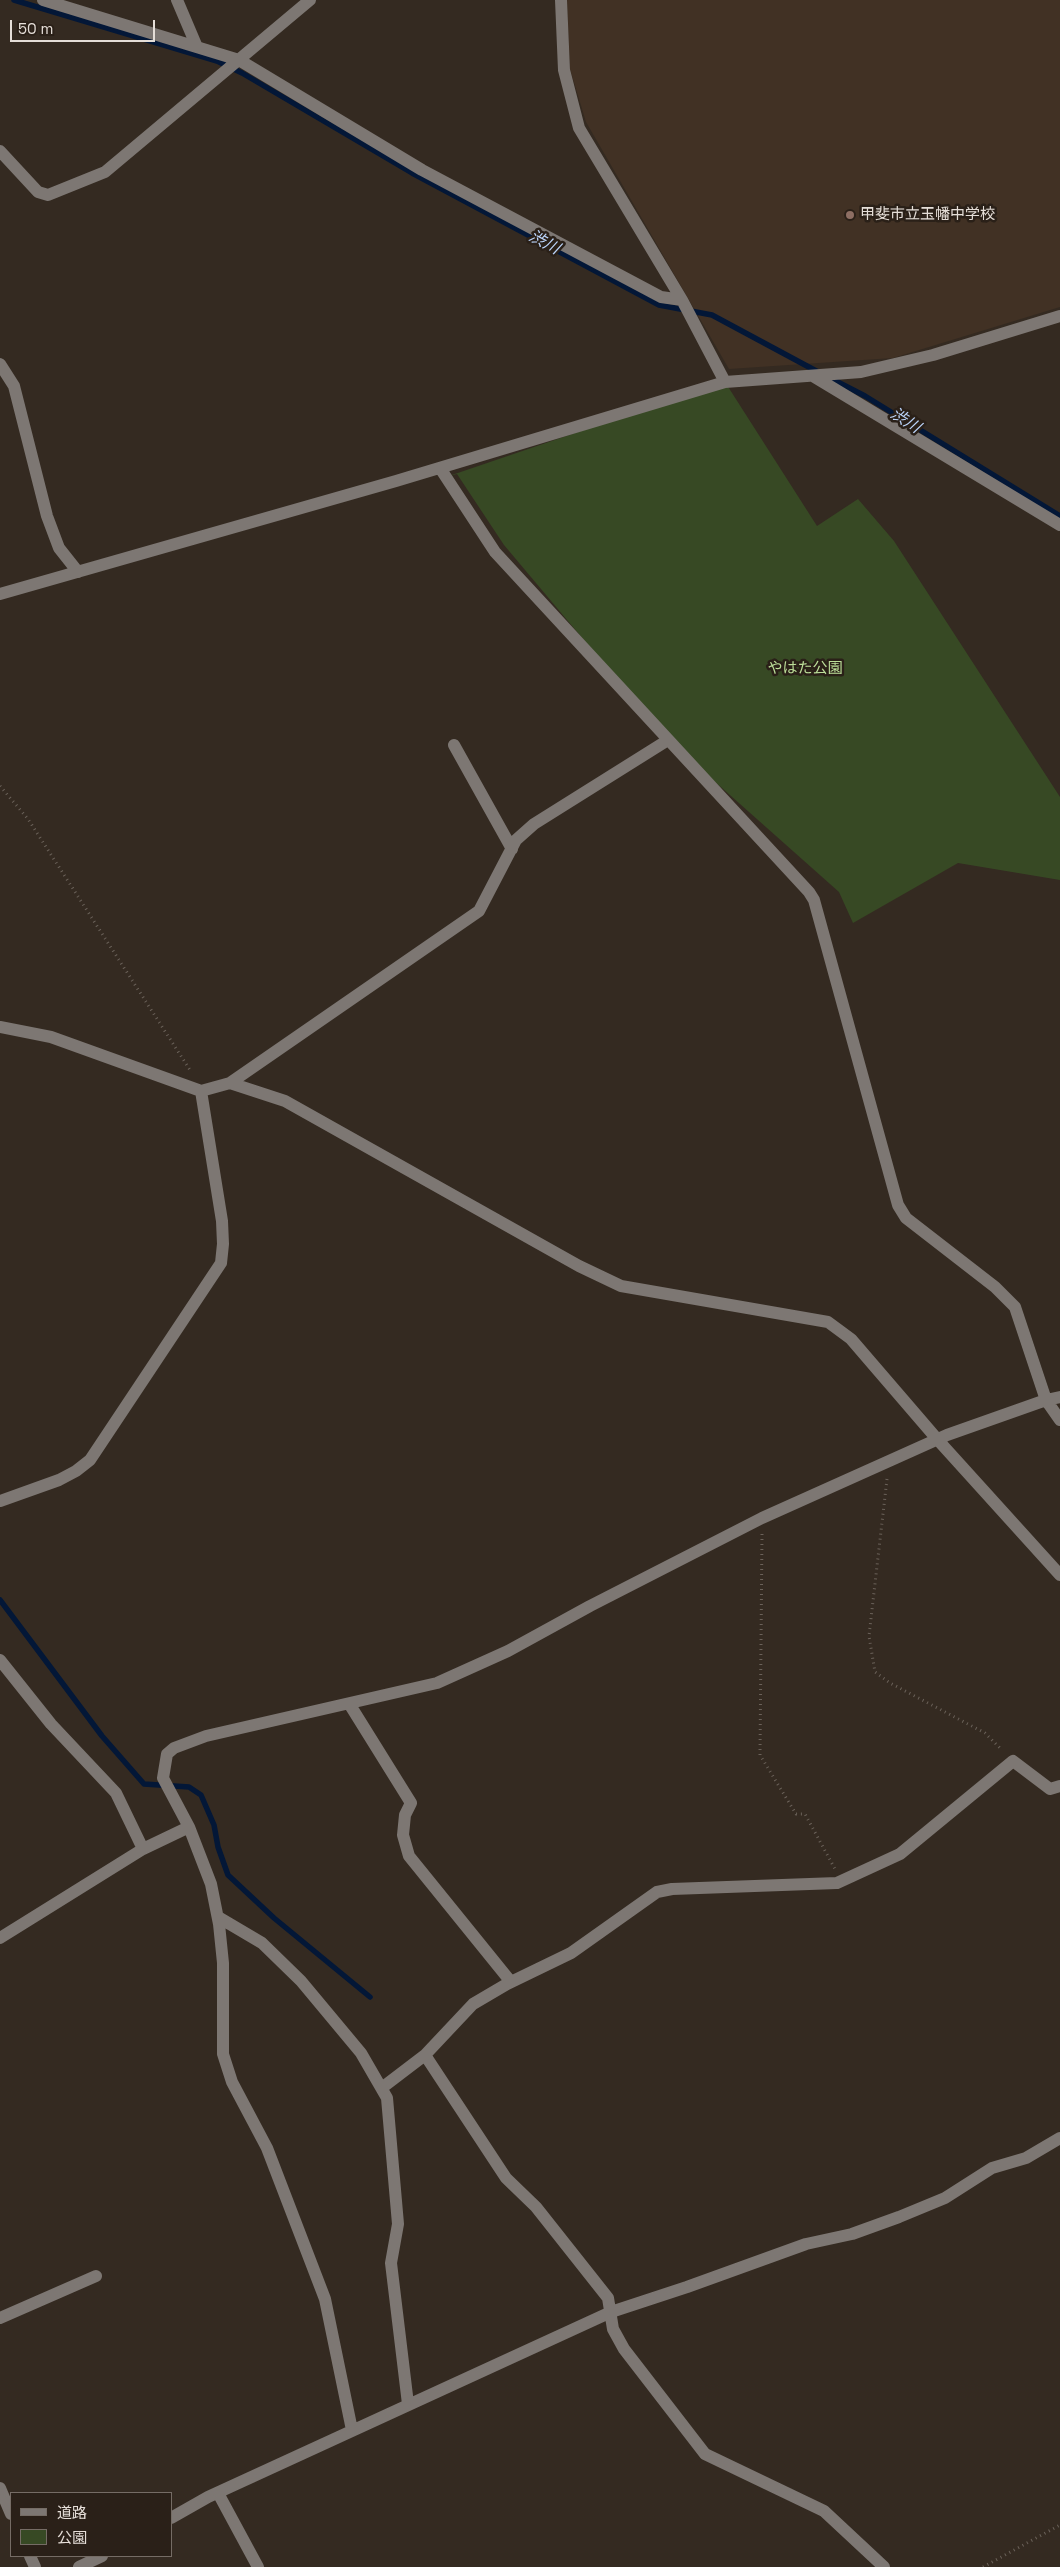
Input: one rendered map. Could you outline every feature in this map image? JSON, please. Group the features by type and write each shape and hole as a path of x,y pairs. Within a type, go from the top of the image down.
{"street":[{"path":"43,0 239,60 440,180 661,297 682,300"},
{"path":"177,0 197,48"},
{"path":"0,151 38,192 48,196 104,172 310,0"},
{"path":"561,0 564,70 579,128 682,300 725,382"},
{"path":"0,594 440,468 725,382 861,372 933,355 1060,316"},
{"path":"0,364 14,386 46,516 59,548 78,572"},
{"path":"813,376 1060,525"},
{"path":"440,468 494,552 814,900 898,1205 906,1218 995,1287 1015,1307 1046,1400 1060,1420"},
{"path":"0,1027 51,1037 201,1091 230,1083 479,911 516,840 534,824 668,740"},
{"path":"454,744 512,849"},
{"path":"230,1083 285,1101 579,1266 621,1286 828,1322 851,1339 937,1439 1060,1575"},
{"path":"0,1501 58,1480 76,1471 90,1460 221,1263 223,1244 222,1221 201,1091"},
{"path":"352,2430 325,2299 267,2148 232,2082 223,2054 223,1963 218,1918 210,1884 188,1826 163,1778 167,1754 174,1748 206,1736 437,1683 508,1651 590,1606 762,1518 937,1439 1046,1400 1060,1397"},
{"path":"0,1660 51,1724 116,1793 143,1850"},
{"path":"350,1704 411,1803 405,1815 403,1836 408,1856 511,1982"},
{"path":"383,2087 425,2055 473,2004 511,1982 571,1954 657,1892 672,1889 841,1880 900,1854 1013,1761 1050,1789 1060,1786"},
{"path":"0,1938 143,1850 188,1826"},
{"path":"218,1918 262,1943 301,1981 361,2053 383,2087 387,2098 398,2224 391,2263 408,2404"},
{"path":"425,2055 506,2178 536,2207 608,2298 613,2329 624,2349 705,2454 824,2512 884,2567"},
{"path":"172,2517 218,2493 352,2430 611,2312 806,2244 852,2234 899,2217 945,2198 992,2168 1026,2158 1060,2138"},
{"path":"0,2318 96,2276"},
{"path":"0,2488 10,2512"},
{"path":"218,2493 258,2567"},
{"path":"79,2567 100,2557"}],"path":[{"path":"0,786 28,819 187,1064 201,1091"},
{"path":"889,1461 869,1636 875,1672 890,1683 985,1734 1013,1761"},
{"path":"762,1518 760,1755 796,1814 805,1814 841,1880"},
{"path":"983,2567 1060,2525"}],"shaded area":[{"name":"甲斐市立玉幡中学校","path":"567,0 1060,0 1060,307 893,358 729,369 586,122 570,69"}],"green space":[{"name":"やはた公園","path":"725,382 817,526 858,499 894,541 1060,797 1060,880 958,863 853,923 839,892 668,740 504,545 457,474 446,477"}],"waterway":[{"name":"渋川","path":"14,0 217,61 242,73 412,173 659,305 712,315 820,373"},
{"name":"渋川","path":"828,377 865,396 1060,516"},
{"path":"0,1600 102,1736 144,1784 189,1787 201,1795 214,1825 218,1847 228,1875 274,1918 370,1997"}],"place":[{"name":"甲斐市立玉幡中学校","path":"850,215"}]}
